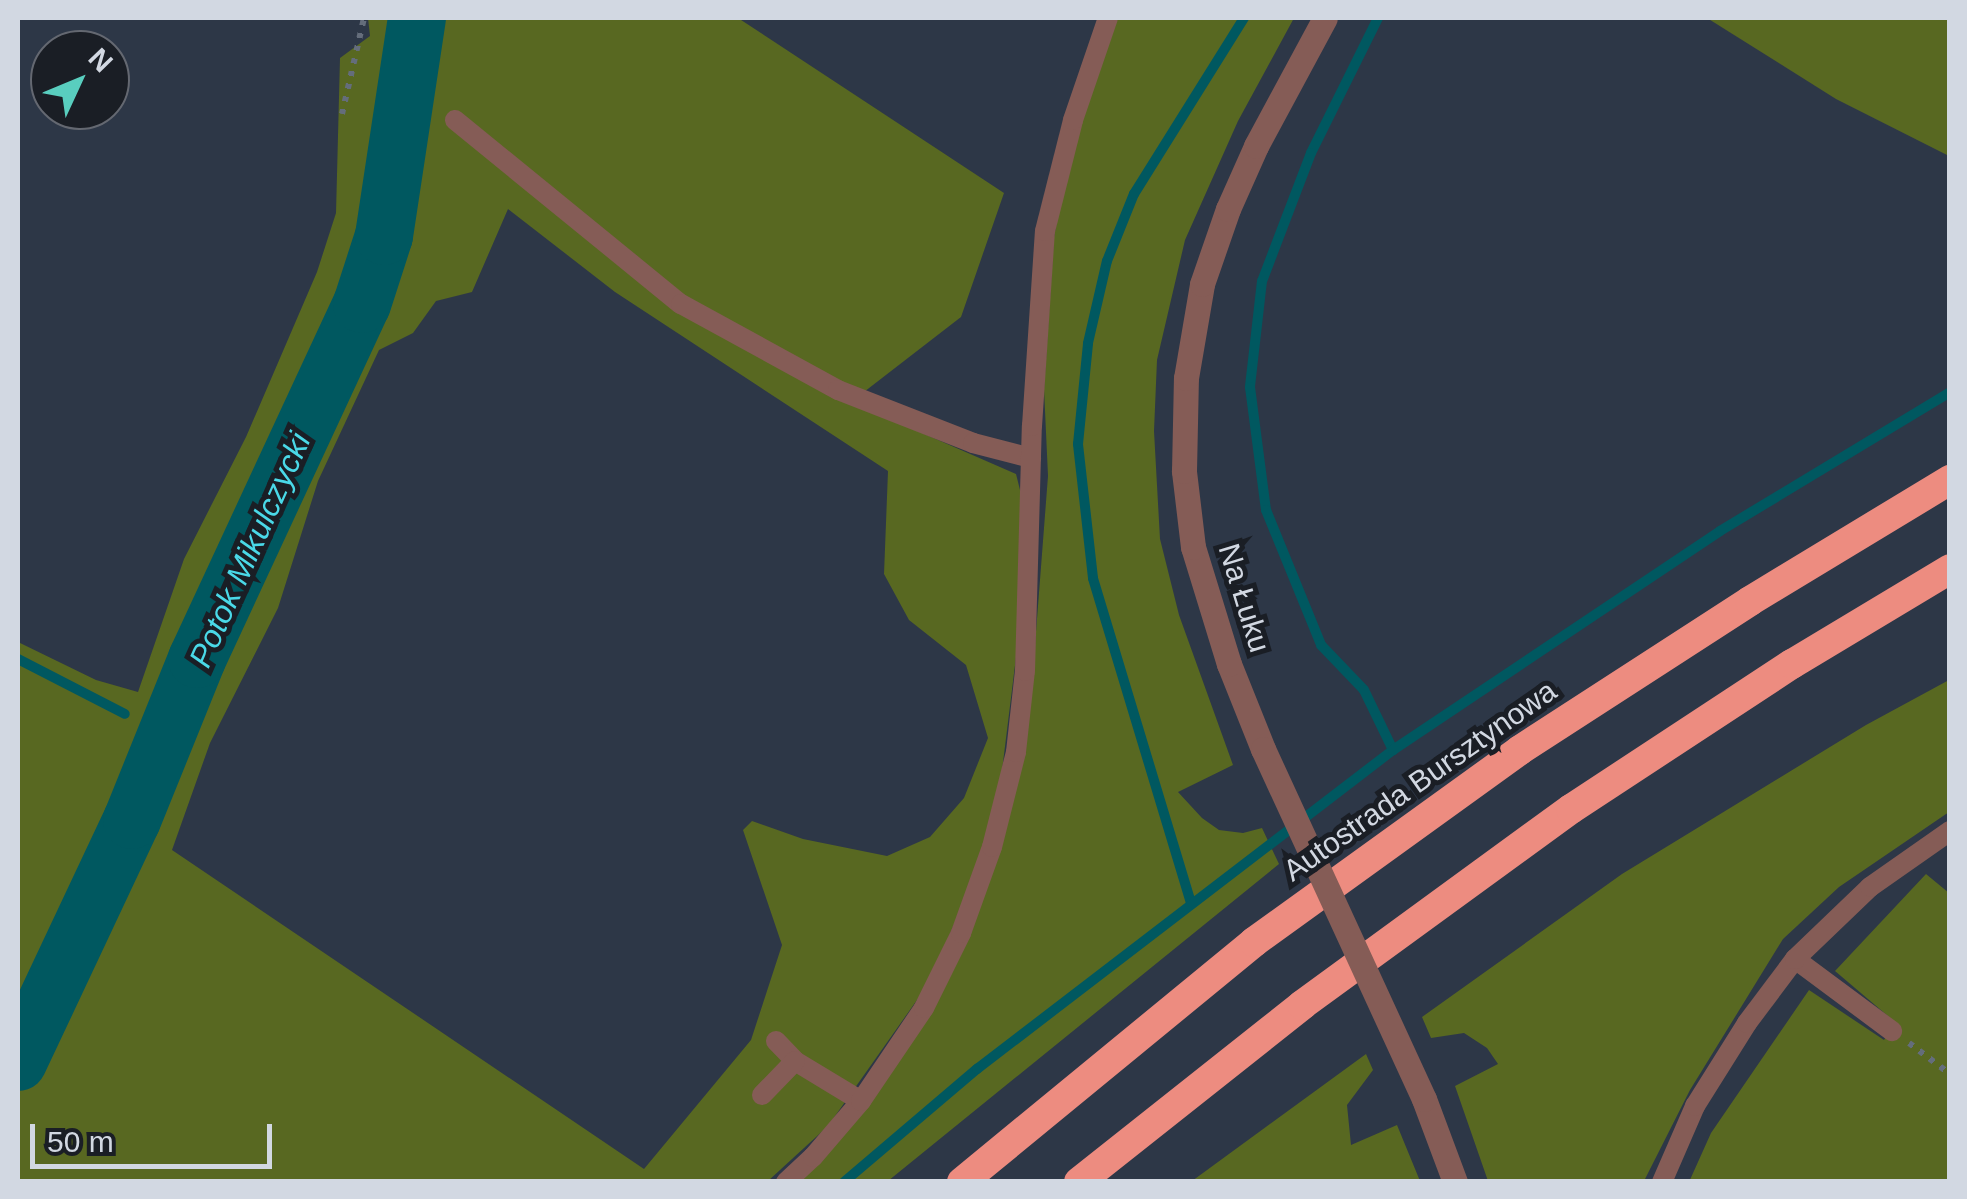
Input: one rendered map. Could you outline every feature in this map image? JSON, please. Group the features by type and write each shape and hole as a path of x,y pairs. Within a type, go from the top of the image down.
{"highway":[{"name":"Autostrada Bursztynowa","path":"962,1182 1254,942 1520,750 1750,601 1950,480"},
{"path":"1079,1182 1302,1005 1571,809 1792,664 1950,569"}],"street":[{"name":"Na Łuku","path":"1325,18 1256,146 1228,209 1202,284 1186,378 1184,471 1193,546 1229,664 1263,749 1424,1099 1455,1182"}],"lane":[{"path":"786,1182 813,1158 861,1101 924,1008 961,934 992,847 1016,752 1025,671 1031,458 1044,232 1072,120 1108,18"},
{"path":"455,120 681,304 838,390 973,444 1031,458"},
{"path":"1662,1182 1695,1106 1747,1023 1795,959 1870,887 1950,831"},
{"path":"1795,959 1892,1031"},
{"path":"776,1041 795,1061 861,1101"},
{"path":"762,1095 795,1061"}],"path":[{"path":"342,114 364,18"},
{"path":"1892,1031 1950,1074"}],"green space":[{"path":"368,18 738,18 1004,193 961,317 851,402 1016,474 1023,502 1018,641 999,795 967,894 929,983 828,1126 768,1181 18,1181 18,642 96,680 138,692 184,559 246,437 317,272 336,213 340,58 370,36","holes":["508,209 615,292 888,471 884,574 909,620 966,665 988,738 964,798 930,837 887,856 803,839 752,821 743,830 782,945 751,1040 644,1169 172,850 210,743 278,608 318,481 379,350 413,333 436,301 472,292"]},
{"path":"1117,18 1294,18 1238,121 1185,240 1157,360 1154,431 1160,539 1179,615 1233,765 1178,792 1219,830 1243,833 1262,828 1279,864 888,1181 797,1182 940,994 1033,671 1048,476 1044,389 1054,237 1067,165"},
{"path":"1707,18 1949,18 1949,156 1836,99"},
{"path":"1949,680 1949,812 1839,887 1783,939 1690,1090 1644,1181 1488,1181 1455,1086 1498,1064 1487,1048 1464,1033 1431,1038 1422,1017 1622,874 1866,725"},
{"path":"1926,874 1949,893 1949,1181 1689,1182 1711,1133 1809,990 1884,1040 1895,1022 1835,971"},
{"path":"1366,1054 1373,1070 1347,1105 1351,1145 1397,1125 1420,1181 1192,1181"}],"waterway":[{"name":"Potok Mikulczycki","path":"18,1062 132,820 197,659 362,304 384,236 417,18"},
{"path":"1191,903 1093,578 1078,444 1088,343 1107,261 1134,194 1244,18"},
{"path":"1378,18 1311,153 1262,281 1250,387 1266,510 1321,645 1364,690 1393,750"},
{"path":"844,1182 977,1069 1393,750 1720,531 1950,392"},
{"path":"18,659 125,714"},
{"path":"152,730 165,737"}]}
